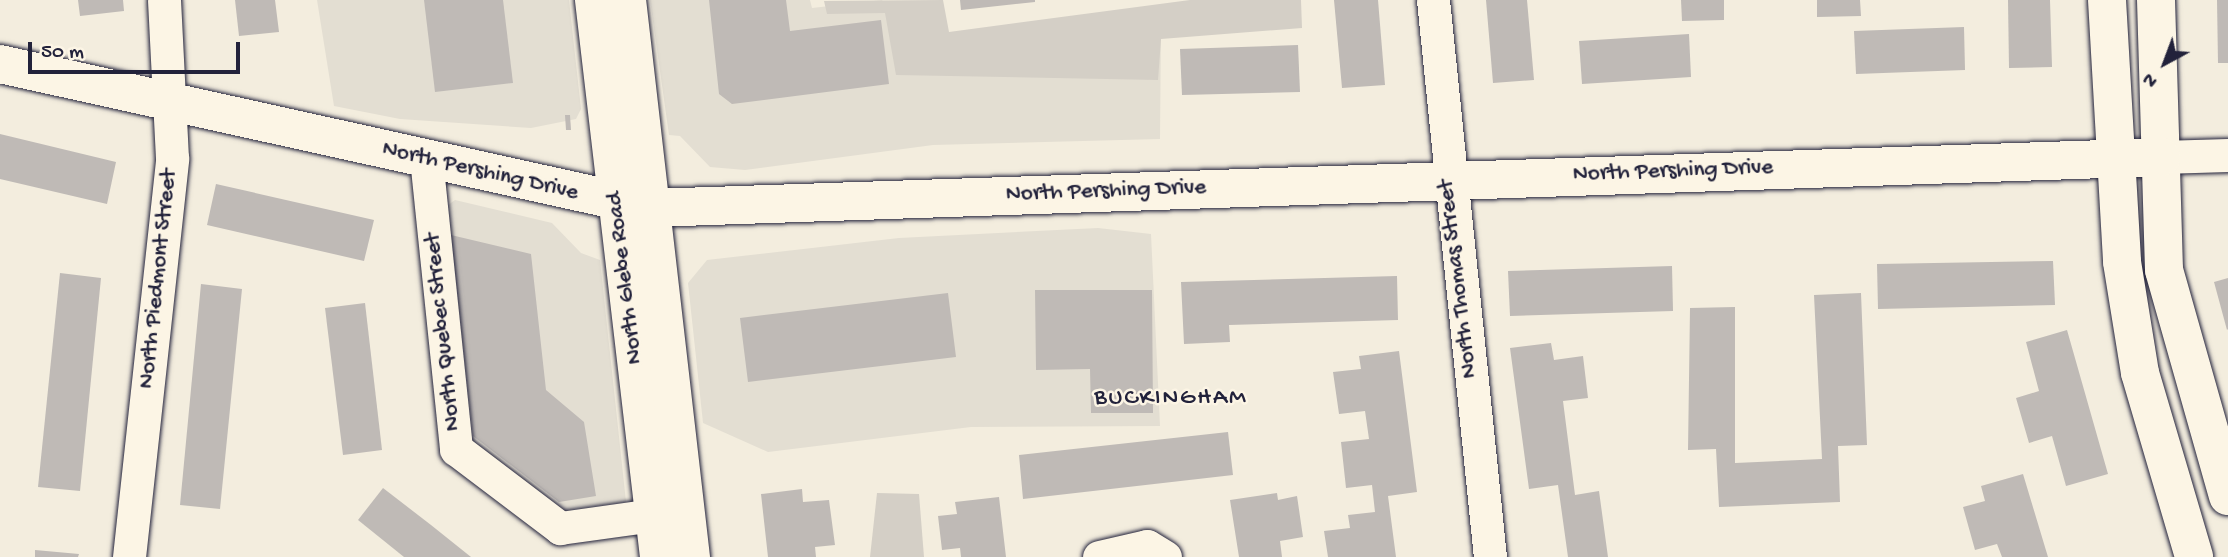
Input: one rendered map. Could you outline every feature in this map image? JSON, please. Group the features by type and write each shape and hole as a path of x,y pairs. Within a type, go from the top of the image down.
{"street":[{"name":"North Piedmont Street","path":"130,557 172,158 164,0"},
{"name":"North Glebe Road","path":"594,0 635,206"},
{"name":"North Glebe Road","path":"627,0 635,206 670,513 691,557"},
{"name":"North Thomas Street","path":"1433,0 1447,180 1490,557"},
{"path":"2107,0 2112,156 2140,373 2194,557"},
{"path":"2157,0 2164,271 2228,496"},
{"name":"North Pershing Drive","path":"0,64 171,100 635,206 2112,156 2228,155"},
{"name":"North Quebec Street","path":"426,158 456,449 560,527 670,513"},
{"name":"North Glebe Road","path":"659,557 670,513"},
{"path":"1098,557 1147,546 1165,557"}],"shaded area":[{"path":"317,0 569,0 581,109 576,119 531,128 400,119 334,106"},
{"path":"650,0 810,0 812,8 882,0 918,48 1161,20 1160,139 933,145 745,170 710,167 680,136 669,135"},
{"path":"943,0 949,32 1190,0 1301,0 1302,28 1161,39 1158,80 896,75 885,13 827,14 824,1"},
{"path":"455,200 552,223 581,253 600,260 626,502 548,512 466,448 444,208"},
{"path":"1098,228 1151,234 1160,426 971,427 768,452 703,423 688,283 707,260 899,238"},
{"path":"877,493 919,494 924,557 870,557"}],"building":[{"path":"78,0 123,0 124,11 80,16"},
{"path":"235,0 275,0 279,32 239,36"},
{"path":"424,0 503,0 513,83 435,92"},
{"path":"709,0 786,0 790,31 881,20 889,84 732,104 719,94"},
{"path":"960,0 1035,0 1035,2 961,10"},
{"path":"1334,0 1378,0 1385,85 1342,88"},
{"path":"1486,0 1527,0 1534,80 1493,83"},
{"path":"1681,0 1724,0 1724,20 1682,21"},
{"path":"1817,0 1860,0 1861,16 1817,17"},
{"path":"2008,0 2050,0 2052,67 2009,68"},
{"path":"2217,0 2228,0 2228,63 2218,63"},
{"path":"1964,27 1965,70 1856,74 1854,31"},
{"path":"1689,34 1691,77 1582,84 1579,41"},
{"path":"1298,45 1300,92 1182,95 1180,49"},
{"path":"565,115 570,115 571,130 566,130"},
{"path":"0,134 116,162 107,204 0,179"},
{"path":"216,184 374,220 364,261 207,225"},
{"path":"451,235 531,254 546,390 584,422 596,496 559,502 473,436"},
{"path":"2053,261 2055,305 1878,309 1877,264"},
{"path":"1672,266 1673,311 1510,316 1508,271"},
{"path":"60,273 101,278 80,491 38,487"},
{"path":"1397,276 1398,320 1229,325 1230,342 1184,344 1181,282"},
{"path":"2228,278 2228,329 2227,330 2214,282"},
{"path":"201,284 242,289 220,509 180,505"},
{"path":"1035,290 1152,290 1153,413 1091,413 1090,369 1036,370"},
{"path":"948,293 956,357 748,382 740,318"},
{"path":"1861,293 1867,445 1838,446 1840,502 1719,507 1716,449 1688,450 1690,308 1735,307 1735,463 1822,459 1814,295"},
{"path":"365,303 382,450 343,455 325,308"},
{"path":"2067,330 2108,474 2066,486 2052,436 2029,443 2016,398 2039,391 2026,342"},
{"path":"1551,343 1554,360 1583,356 1588,398 1563,401 1575,495 1599,491 1608,557 1568,557 1558,485 1529,489 1510,348"},
{"path":"1399,351 1417,492 1388,496 1396,557 1328,557 1324,531 1350,528 1348,515 1375,512 1372,485 1346,488 1341,442 1369,439 1365,411 1339,414 1333,372 1361,369 1359,356"},
{"path":"1228,432 1233,475 1023,499 1019,455"},
{"path":"2023,474 2048,557 2002,557 1997,544 1975,550 1963,507 1985,501 1981,486"},
{"path":"383,488 471,557 404,557 358,520"},
{"path":"802,489 803,502 829,500 835,545 815,547 816,557 768,557 761,494"},
{"path":"1277,493 1278,500 1297,496 1303,537 1280,541 1282,557 1239,557 1230,500"},
{"path":"999,497 1006,557 961,557 960,548 942,550 938,516 957,514 955,502"},
{"path":"35,550 79,554 78,557 35,557"}],"district":[{"name":"BUCKINGHAM","path":"1171,399"}]}
